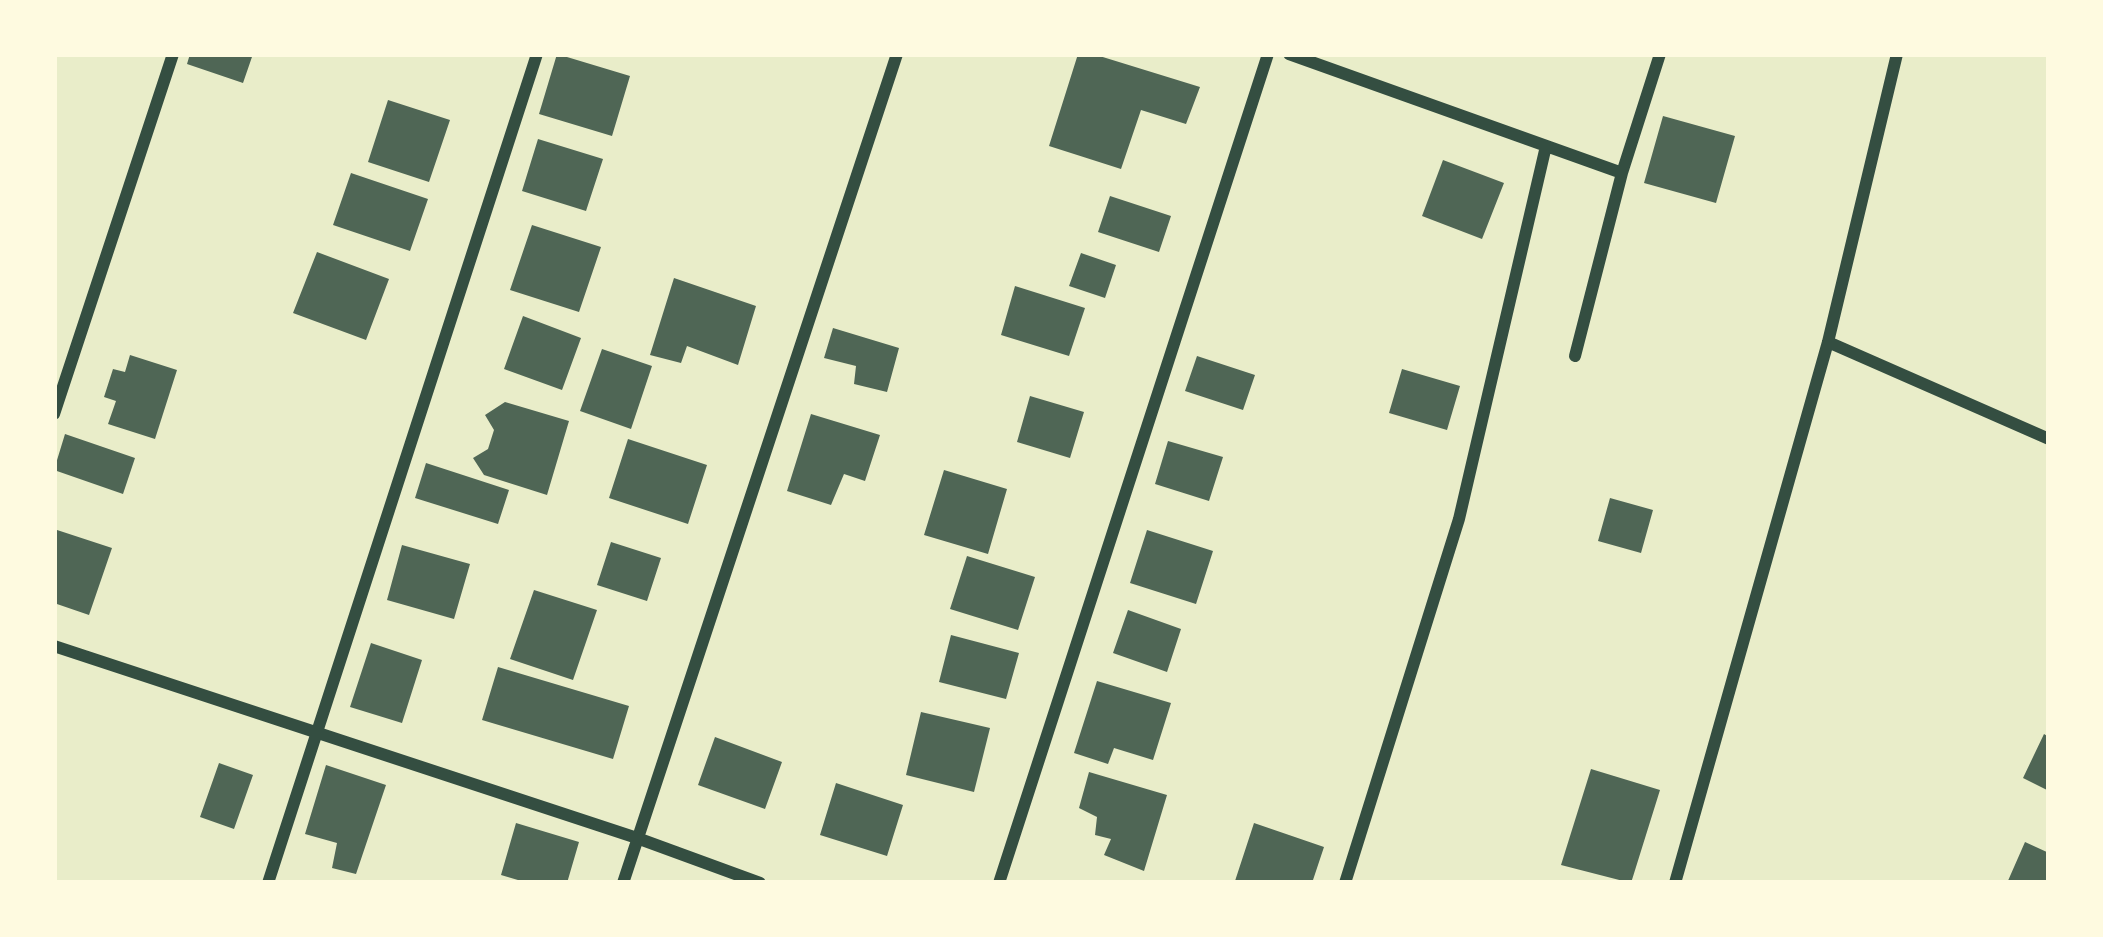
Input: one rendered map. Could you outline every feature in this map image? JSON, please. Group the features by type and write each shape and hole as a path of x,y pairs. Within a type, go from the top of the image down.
{"street":[{"path":"54,414 173,54"},
{"path":"268,883 537,54"},
{"path":"623,883 897,54"},
{"path":"999,883 1268,54"},
{"path":"1289,54 1622,173"},
{"path":"1575,356 1622,173 1660,54"},
{"path":"1675,883 1828,342 1897,54"},
{"path":"1345,883 1459,519 1546,146"},
{"path":"1828,342 2049,439"},
{"path":"54,646 760,883"}],"building":[{"path":"190,54 253,54 243,83 187,64"},
{"path":"557,54 630,76 612,136 539,114"},
{"path":"1078,54 1093,54 1200,87 1186,124 1141,110 1121,169 1049,146"},
{"path":"388,100 450,120 429,182 368,162"},
{"path":"1663,116 1735,136 1716,203 1644,183"},
{"path":"538,139 603,159 586,211 522,191"},
{"path":"1443,160 1504,183 1482,239 1422,216"},
{"path":"351,173 428,199 410,251 333,225"},
{"path":"1110,196 1171,216 1159,252 1098,232"},
{"path":"532,225 601,247 579,312 510,290"},
{"path":"317,252 389,279 366,340 293,313"},
{"path":"1081,253 1116,265 1105,298 1069,286"},
{"path":"674,278 756,306 738,365 687,346 681,363 650,355"},
{"path":"1015,286 1085,308 1069,356 1001,335"},
{"path":"523,316 581,338 562,390 504,369"},
{"path":"833,328 899,348 887,392 854,384 856,366 824,358"},
{"path":"602,349 652,366 631,429 580,411"},
{"path":"130,355 177,370 155,439 108,424 116,401 104,397 113,369 125,372"},
{"path":"1197,356 1255,375 1243,410 1185,391"},
{"path":"1402,369 1460,386 1447,430 1389,413"},
{"path":"1030,396 1084,412 1070,458 1017,442"},
{"path":"505,402 569,421 547,495 484,475 473,458 488,449 494,430 485,415"},
{"path":"811,414 880,435 865,481 844,474 831,505 787,491"},
{"path":"65,434 135,458 123,494 54,470"},
{"path":"628,439 707,465 688,524 609,498"},
{"path":"1168,441 1223,457 1209,501 1155,484"},
{"path":"426,463 509,490 498,524 415,498"},
{"path":"944,470 1007,489 988,554 924,535"},
{"path":"1610,498 1653,510 1641,553 1598,541"},
{"path":"54,529 112,548 89,615 54,603"},
{"path":"1147,530 1213,551 1196,604 1130,583"},
{"path":"611,542 661,558 647,601 597,585"},
{"path":"402,545 470,564 454,619 387,600"},
{"path":"967,556 1035,577 1018,630 950,609"},
{"path":"534,590 597,610 573,680 510,659"},
{"path":"1128,610 1181,629 1167,672 1113,653"},
{"path":"951,635 1019,653 1006,699 939,682"},
{"path":"371,643 422,660 402,723 350,707"},
{"path":"498,667 629,706 613,759 482,720"},
{"path":"1097,681 1171,703 1153,760 1114,748 1108,764 1074,753"},
{"path":"921,712 990,728 974,792 906,775"},
{"path":"2044,734 2049,737 2049,791 2023,778"},
{"path":"715,737 782,762 765,809 698,785"},
{"path":"219,763 253,775 234,829 200,817"},
{"path":"326,765 386,785 356,874 332,868 337,843 305,834"},
{"path":"1591,769 1660,790 1631,883 1561,865"},
{"path":"1089,772 1167,795 1144,871 1104,855 1111,839 1095,835 1097,817 1079,808"},
{"path":"836,783 903,805 887,856 820,835"},
{"path":"516,823 579,842 567,883 528,883 501,875"},
{"path":"1254,823 1324,847 1312,883 1235,881"},
{"path":"2025,842 2049,853 2049,883 2007,883"}]}
